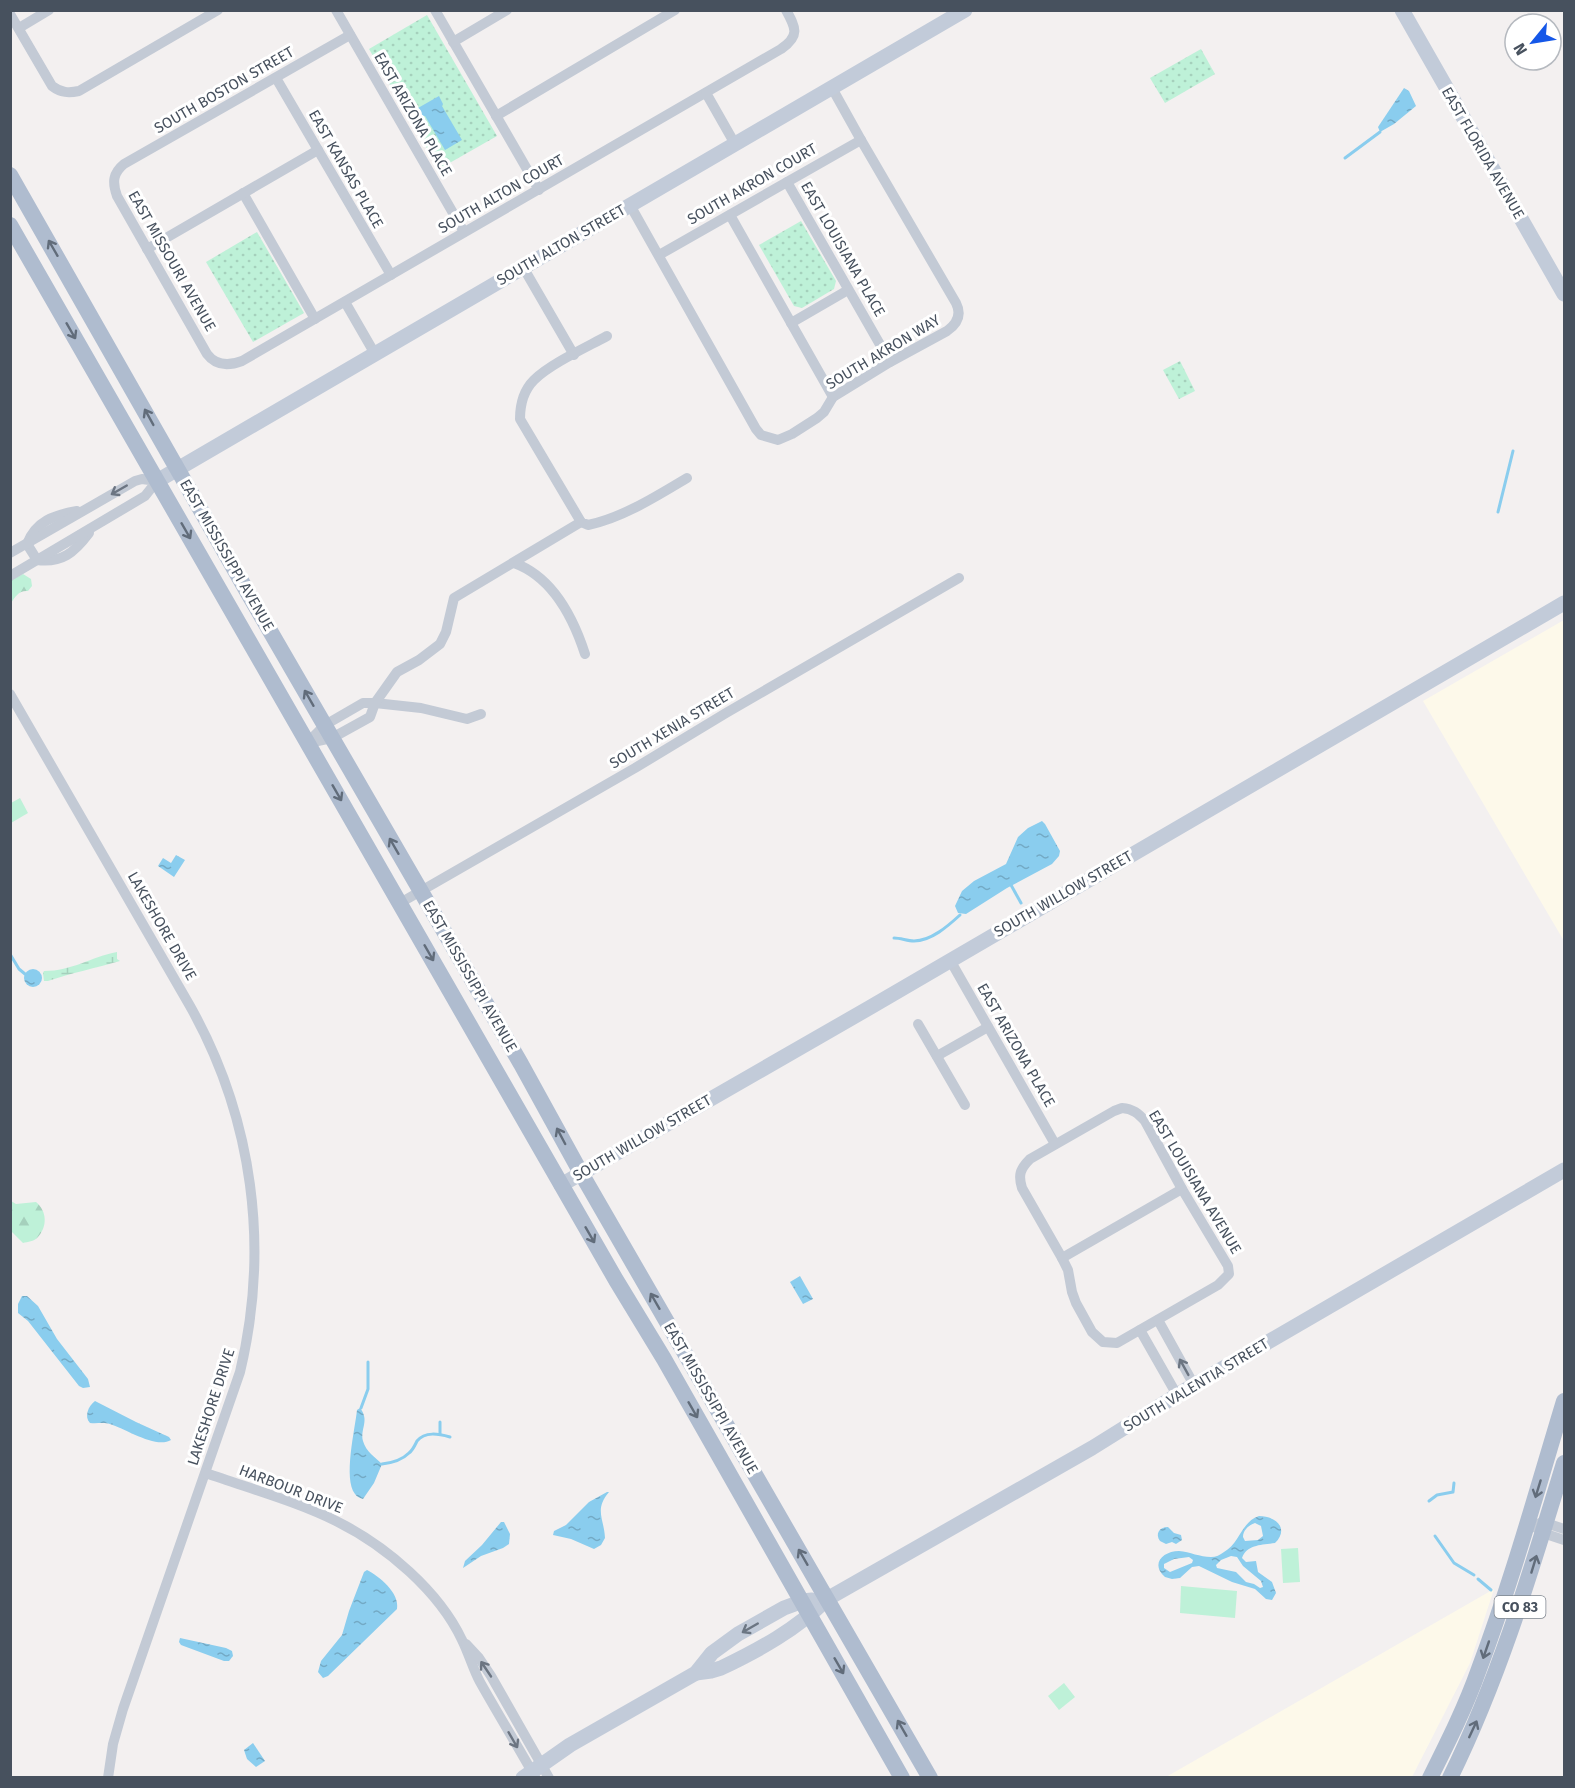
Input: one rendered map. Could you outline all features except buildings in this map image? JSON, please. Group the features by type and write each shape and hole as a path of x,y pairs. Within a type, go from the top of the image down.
{"main road":[{"name":"EAST MISSISSIPPI AVENUE","path":"10,175 930,1778"},
{"name":"EAST MISSISSIPPI AVENUE","path":"10,225 561,1185 664,1359 902,1778"},
{"name":"CO 83","path":"1430,1778 1479,1669 1528,1522 1564,1401"},
{"name":"CO 83","path":"1450,1778 1494,1679 1519,1611 1564,1463"}],"street":[{"path":"19,28 49,10"},
{"path":"10,14 52,86 62,92 68,92 79,91 218,10"},
{"name":"EAST ARIZONA PLACE","path":"336,10 464,232"},
{"path":"435,10 539,190"},
{"path":"453,42 507,10"},
{"path":"496,116 675,10"},
{"name":"SOUTH ALTON COURT","path":"214,361 225,365 235,364 790,43 795,27 786,10"},
{"name":"SOUTH ALTON STREET","path":"10,576 36,561 53,561 74,551 93,527 145,496 157,481 178,468 965,10"},
{"name":"EAST FLORIDA AVENUE","path":"1402,10 1564,294"},
{"name":"SOUTH BOSTON STREET","path":"116,173 124,164 350,35"},
{"name":"EAST KANSAS PLACE","path":"276,78 391,275"},
{"name":"SOUTH AKRON WAY","path":"630,205 756,429 762,435 778,440 792,434 824,412 833,397 953,327 957,321 959,309 832,87"},
{"path":"706,93 735,144"},
{"name":"SOUTH AKRON COURT","path":"659,255 861,140"},
{"path":"147,249 318,150"},
{"name":"EAST MISSOURI AVENUE","path":"116,173 113,180 117,195 207,354 214,361"},
{"name":"EAST LOUISIANA PLACE","path":"787,182 890,363"},
{"path":"243,193 315,319"},
{"path":"730,215 833,397"},
{"path":"524,267 574,355"},
{"path":"791,323 848,291"},
{"path":"345,302 375,354"},
{"path":"607,336 545,371 533,381 520,406 520,419 581,522 588,525 609,519 657,496 687,478"},
{"name":"SOUTH ALTON STREET","path":"10,553 135,481 142,479 157,481"},
{"path":"308,743 328,732 370,717 375,703 397,672 419,660 440,644 446,632 454,598 581,522"},
{"path":"27,544 36,561"},
{"path":"514,563 526,567 554,593 577,631 585,654"},
{"name":"SOUTH XENIA STREET","path":"400,903 959,578"},
{"name":"SOUTH WILLOW STREET","path":"561,1185 1564,603"},
{"name":"LAKESHORE DRIVE","path":"10,694 200,1023 222,1072 239,1125 248,1167 253,1211 255,1258 252,1302 241,1367 123,1709 113,1744 108,1778"},
{"path":"375,703 422,708 467,719 481,714"},
{"name":"EAST ARIZONA PLACE","path":"950,960 1055,1144"},
{"path":"918,1024 965,1105"},
{"path":"937,1056 988,1027"},
{"name":"EAST LOUISIANA AVENUE","path":"1055,1144 1122,1108 1131,1109 1145,1121 1228,1266 1229,1274 1218,1285 1158,1320"},
{"path":"1055,1144 1030,1159 1020,1171 1019,1180 1062,1257 1068,1270 1076,1303 1092,1332 1103,1342 1117,1343 1158,1320 1194,1385"},
{"name":"SOUTH VALENTIA STREET","path":"696,1673 708,1657 730,1640 784,1608 807,1608 827,1599 1092,1448 1177,1395 1564,1170"},
{"path":"1062,1257 1182,1189"},
{"path":"1140,1330 1177,1395"},
{"name":"HARBOUR DRIVE","path":"206,1473 323,1515 362,1536 395,1559 444,1612 462,1640 489,1673 536,1774"},
{"path":"1528,1522 1545,1528 1564,1540"},
{"path":"1545,1528 1564,1529"},
{"name":"SOUTH VALENTIA STREET","path":"536,1774 573,1743 696,1673 724,1666 793,1628 807,1608"}],"shaded area":[{"path":"1564,620 1564,941 1423,701"},
{"path":"1494,1589 1470,1663 1412,1777 1166,1777"}],"green space":[{"path":"427,15 497,136 439,169 369,49"},
{"path":"1201,49 1215,74 1165,103 1150,78"},
{"path":"801,221 836,281 834,289 802,308 794,306 759,245"},
{"path":"257,232 304,313 253,342 206,262"},
{"path":"1180,361 1195,391 1179,399 1163,370"},
{"path":"23,574 31,579 32,586 28,591 18,594 11,603 11,580"},
{"path":"20,798 28,813 11,823 11,803"},
{"path":"117,952 117,959 120,961 44,981 44,971 64,969"},
{"path":"11,1201 16,1204 36,1202 40,1206 45,1219 41,1234 36,1239 23,1243 11,1231"},
{"path":"1298,1548 1300,1582 1283,1583 1281,1549"},
{"path":"1181,1586 1237,1591 1235,1618 1180,1613"},
{"path":"1064,1683 1075,1697 1059,1710 1048,1696"}],"water":[{"path":"1404,88 1409,91 1416,106 1380,132 1378,127"},
{"path":"439,96 442,106 462,140 445,150 418,108"},
{"path":"1042,821 1060,851 1052,864 1007,888 966,914 958,913 955,906 962,891 974,881 1006,864 1018,837 1028,828"},
{"path":"176,855 185,860 174,877 158,866 163,858 171,863"},
{"path":"33,969 39,972 42,978 39,984 33,987 27,984 24,978 27,972"},
{"path":"800,1276 813,1299 803,1304 790,1282"},
{"path":"22,1296 27,1296 38,1306 57,1339 88,1379 90,1387 79,1386 28,1321 18,1313 18,1304"},
{"path":"95,1401 171,1440 157,1442 110,1424 90,1423 87,1418 88,1412"},
{"path":"360,1408 365,1421 362,1436 364,1445 382,1464 374,1483 363,1499 355,1494 350,1477 352,1441 357,1410"},
{"path":"609,1492 604,1498 601,1509 605,1538 601,1545 594,1549 571,1539 553,1535 554,1531 566,1525 589,1502"},
{"path":"1259,1516 1270,1518 1281,1528 1279,1538 1275,1543 1251,1548 1244,1553 1242,1558 1246,1562 1256,1561 1258,1572 1272,1582 1276,1593 1272,1600 1266,1599 1255,1589 1232,1582 1199,1566 1192,1567 1180,1578 1165,1577 1161,1572 1160,1559 1168,1553 1179,1551 1211,1557 1221,1554 1234,1543 1253,1519","holes":["1255,1523 1261,1526 1263,1536 1258,1540 1245,1541 1244,1532","1231,1556 1237,1557 1243,1566 1261,1581 1263,1587 1260,1588 1246,1582 1236,1572 1217,1568 1216,1565","1189,1557 1193,1560 1192,1563 1170,1572 1164,1568 1164,1564 1174,1559"]},
{"path":"501,1522 504,1522 510,1534 509,1544 481,1556 463,1568 465,1561"},
{"path":"1168,1527 1174,1533 1181,1535 1182,1540 1176,1544 1172,1542 1166,1544 1160,1541 1159,1531"},
{"path":"367,1570 383,1581 392,1591 397,1609 328,1676 323,1678 318,1672 321,1661 342,1635 364,1572"},
{"path":"180,1638 226,1648 232,1651 233,1656 229,1661 224,1661 181,1645"},
{"path":"253,1743 265,1761 256,1767 247,1759 244,1750"}],"waterway":[{"path":"1345,158 1380,132"},
{"path":"1498,512 1513,451"},
{"path":"1011,885 1021,903"},
{"path":"894,938 914,941 933,936 960,915"},
{"path":"10,954 25,974"},
{"path":"361,1408 368,1389 368,1362"},
{"path":"440,1422 440,1434"},
{"path":"382,1464 396,1461 406,1455 424,1436 437,1434 450,1437"},
{"path":"1429,1501 1437,1495 1453,1492 1454,1483"},
{"path":"1435,1536 1454,1563 1474,1575"},
{"path":"1478,1579 1491,1590"}]}
